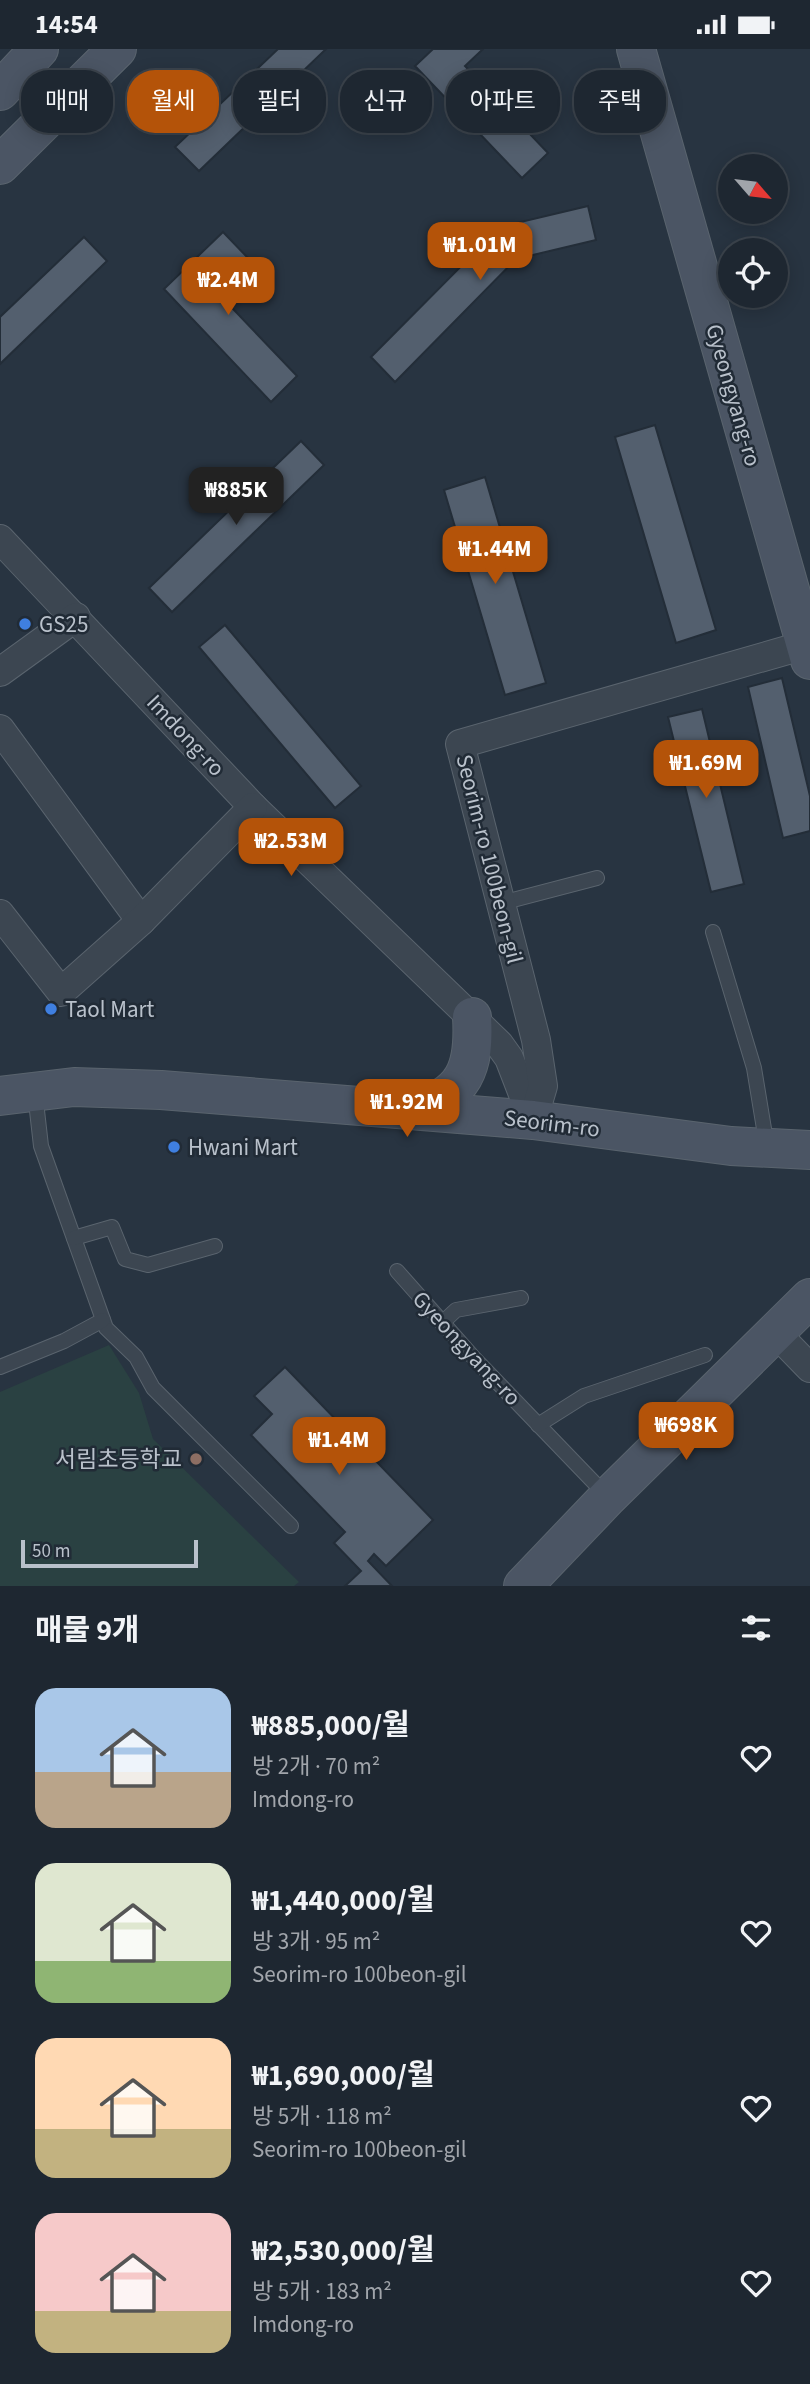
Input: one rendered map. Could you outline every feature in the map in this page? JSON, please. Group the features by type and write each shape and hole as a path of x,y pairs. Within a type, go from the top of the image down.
{"street":[{"path":"0,91 38,49"},
{"path":"0,165 117,49"},
{"name":"Gyeongyang-ro","path":"636,49 808,653"},
{"name":"Imdong-ro","path":"0,539 253,807 472,1017 509,1058 533,1119"},
{"path":"0,673 76,617"},
{"name":"Seorim-ro 100beon-gil","path":"533,1119 543,1086 536,1040 460,744 808,653"},
{"path":"0,729 141,921"},
{"path":"0,914 61,992 141,921 253,807"},
{"path":"413,1110 443,1098 465,1074 474,1048 472,1017"},
{"name":"Seorim-ro","path":"18,1094 74,1087 161,1090 533,1119 731,1146 810,1150"},
{"path":"523,1586 608,1497 810,1298"},
{"path":"775,1332 810,1368"}],"lane":[{"path":"501,903 597,878"},
{"path":"713,932 754,1068 767,1148"},
{"path":"18,1094 41,1146 106,1328 136,1357 153,1388 291,1526"},
{"path":"74,1238 112,1227 125,1259 148,1265 215,1246"},
{"name":"Gyeongyang-ro","path":"397,1271 608,1497"},
{"path":"442,1322 456,1310 521,1298"},
{"path":"0,1367 64,1341 103,1319"},
{"name":"Gyeongyang-ro","path":"538,1425 584,1396 705,1355"}],"green space":[{"path":"109,1345 139,1393 153,1439 299,1582 294,1586 0,1586 0,1392"}],"building":[{"path":"278,49 326,49 304,70 256,70"},
{"path":"433,49 483,49 465,66 469,70 446,70 446,98 432,84 432,70 419,70 415,66"},
{"path":"233,92 233,133 239,133 199,171 175,147 190,133 219,133 219,105"},
{"path":"479,133 529,133 548,153 522,178"},
{"path":"588,206 596,240 516,259 395,382 371,357 500,227"},
{"path":"223,232 247,257 214,289 297,376 271,402 164,289"},
{"path":"84,237 107,261 0,364 0,317"},
{"path":"655,425 716,630 676,643 615,437"},
{"path":"301,441 324,465 172,612 149,588"},
{"path":"485,477 546,683 505,695 444,490"},
{"path":"225,625 361,786 335,808 199,647"},
{"path":"782,678 810,796 810,831 783,838 748,687"},
{"path":"702,709 744,884 711,892 668,717"},
{"path":"285,1367 433,1520 386,1566 374,1554 368,1561 392,1586 345,1586 361,1571 334,1543 345,1532 251,1435 272,1414 254,1396"}],"place":[{"name":"GS25","path":"25,624"},
{"name":"Taol Mart","path":"51,1009"},
{"name":"Hwani Mart","path":"174,1147"},
{"name":"서림초등학교","path":"196,1459"}]}
